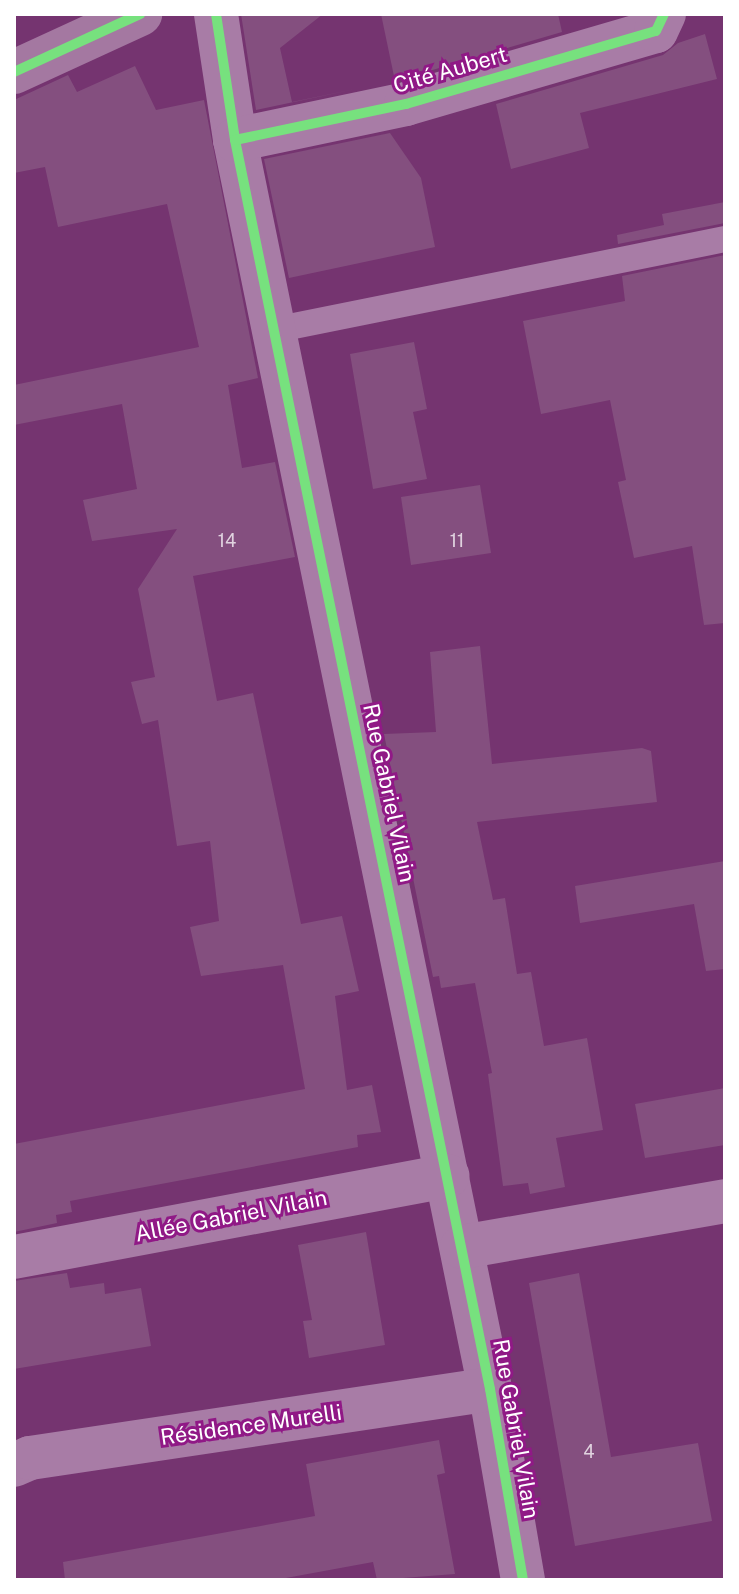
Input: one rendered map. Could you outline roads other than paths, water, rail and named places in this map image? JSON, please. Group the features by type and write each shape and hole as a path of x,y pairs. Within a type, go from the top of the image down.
{"main road":[{"path":"14,72 140,14"}],"street":[{"name":"Rue Gabriel Vilain","path":"216,14 235,140 462,1247 523,1580"},
{"name":"Cité Aubert","path":"235,140 406,104 656,31 664,14"},
{"name":"Allée Gabriel Vilain","path":"14,1257 447,1176"},
{"path":"462,1247 725,1201"},
{"name":"Résidence Murelli","path":"14,1465 30,1458 490,1389"}],"lane":[{"path":"274,330 725,239"}]}
